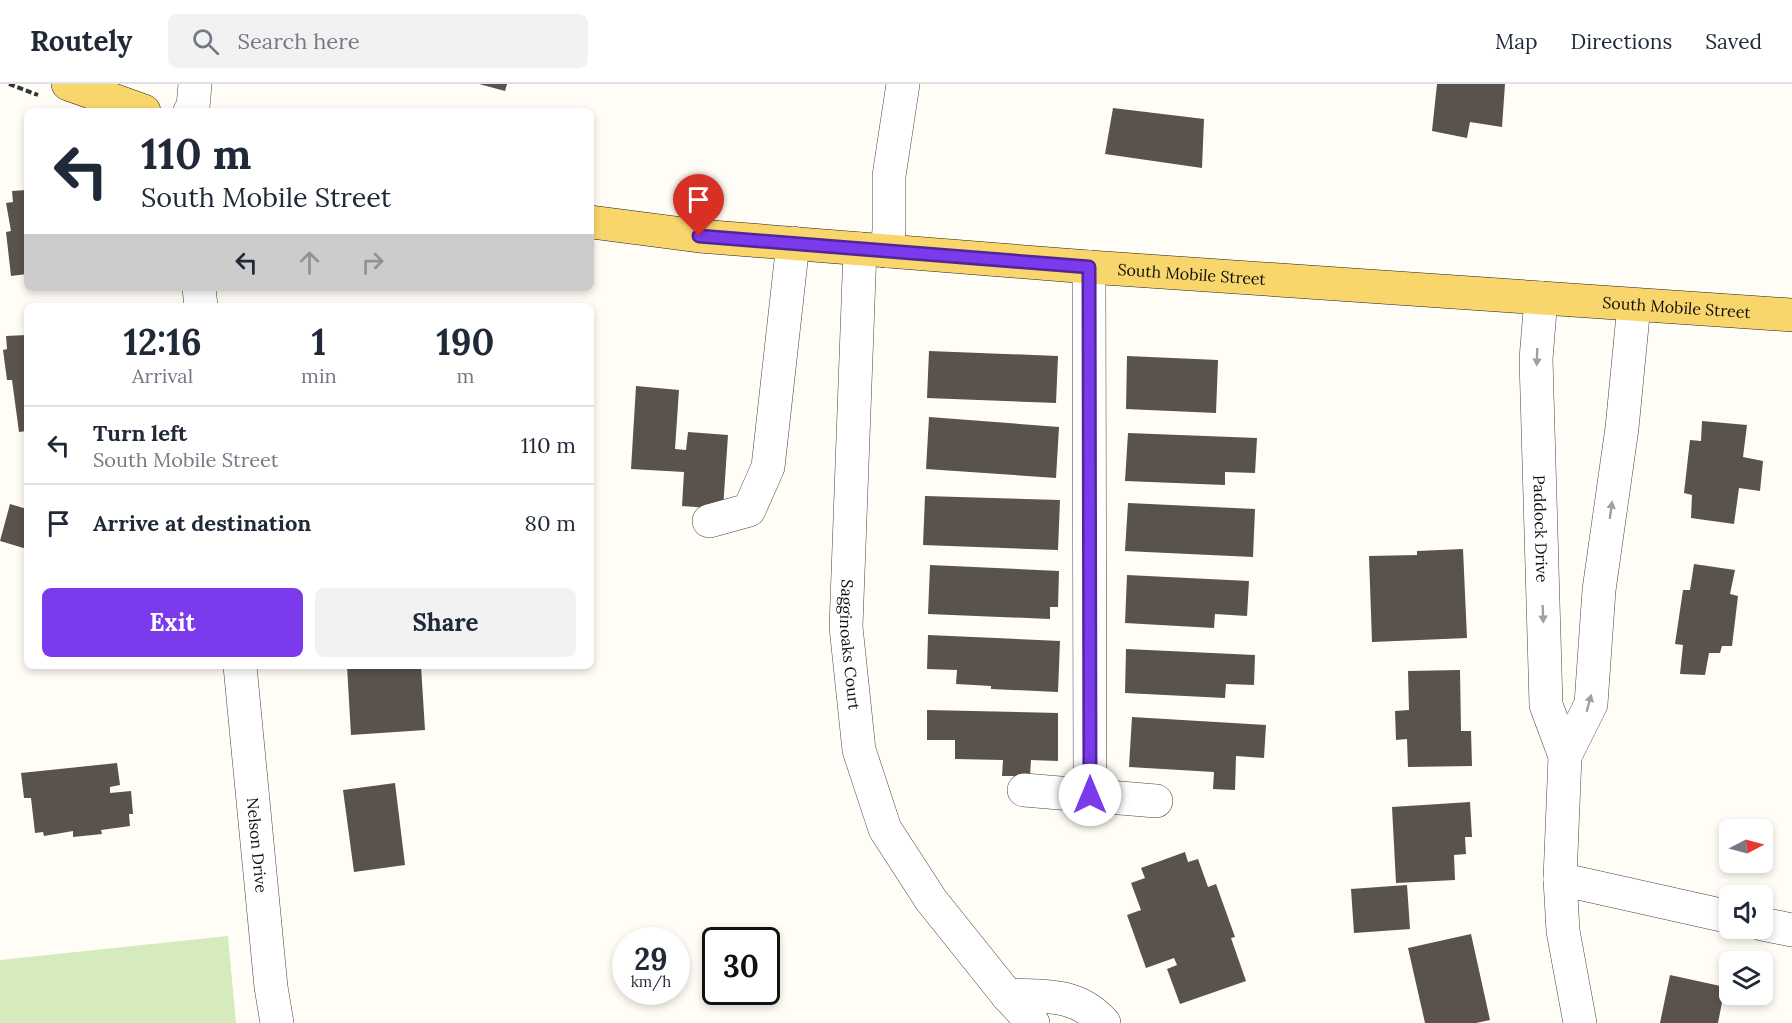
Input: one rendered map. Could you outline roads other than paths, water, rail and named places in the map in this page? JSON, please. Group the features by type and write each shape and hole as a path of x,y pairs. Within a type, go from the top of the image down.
{"main road":[{"path":"68,84 136,108"},
{"name":"South Mobile Street","path":"594,222 699,236 1089,267 1792,315"}],"street":[{"path":"192,108 195,84"},
{"name":"Sagginoaks Court","path":"903,84 889,176 890,230 873,250 846,627 859,750 885,829 1004,1009 1033,1023"},
{"path":"710,521 749,510 768,467 793,243"},
{"path":"1089,267 1090,795"},
{"name":"Paddock Drive","path":"1541,298 1536,359 1545,705 1565,756 1560,879 1563,931 1580,1023"},
{"name":"Paddock Drive","path":"1565,756 1591,704 1599,590 1623,429 1634,305"},
{"name":"Nelson Drive","path":"240,669 270,976 277,1023"},
{"path":"1024,790 1156,801"},
{"path":"1560,879 1719,914"},
{"path":"1773,926 1792,930"},
{"path":"1004,1009 1065,998 1092,1010 1104,1023"}]}
